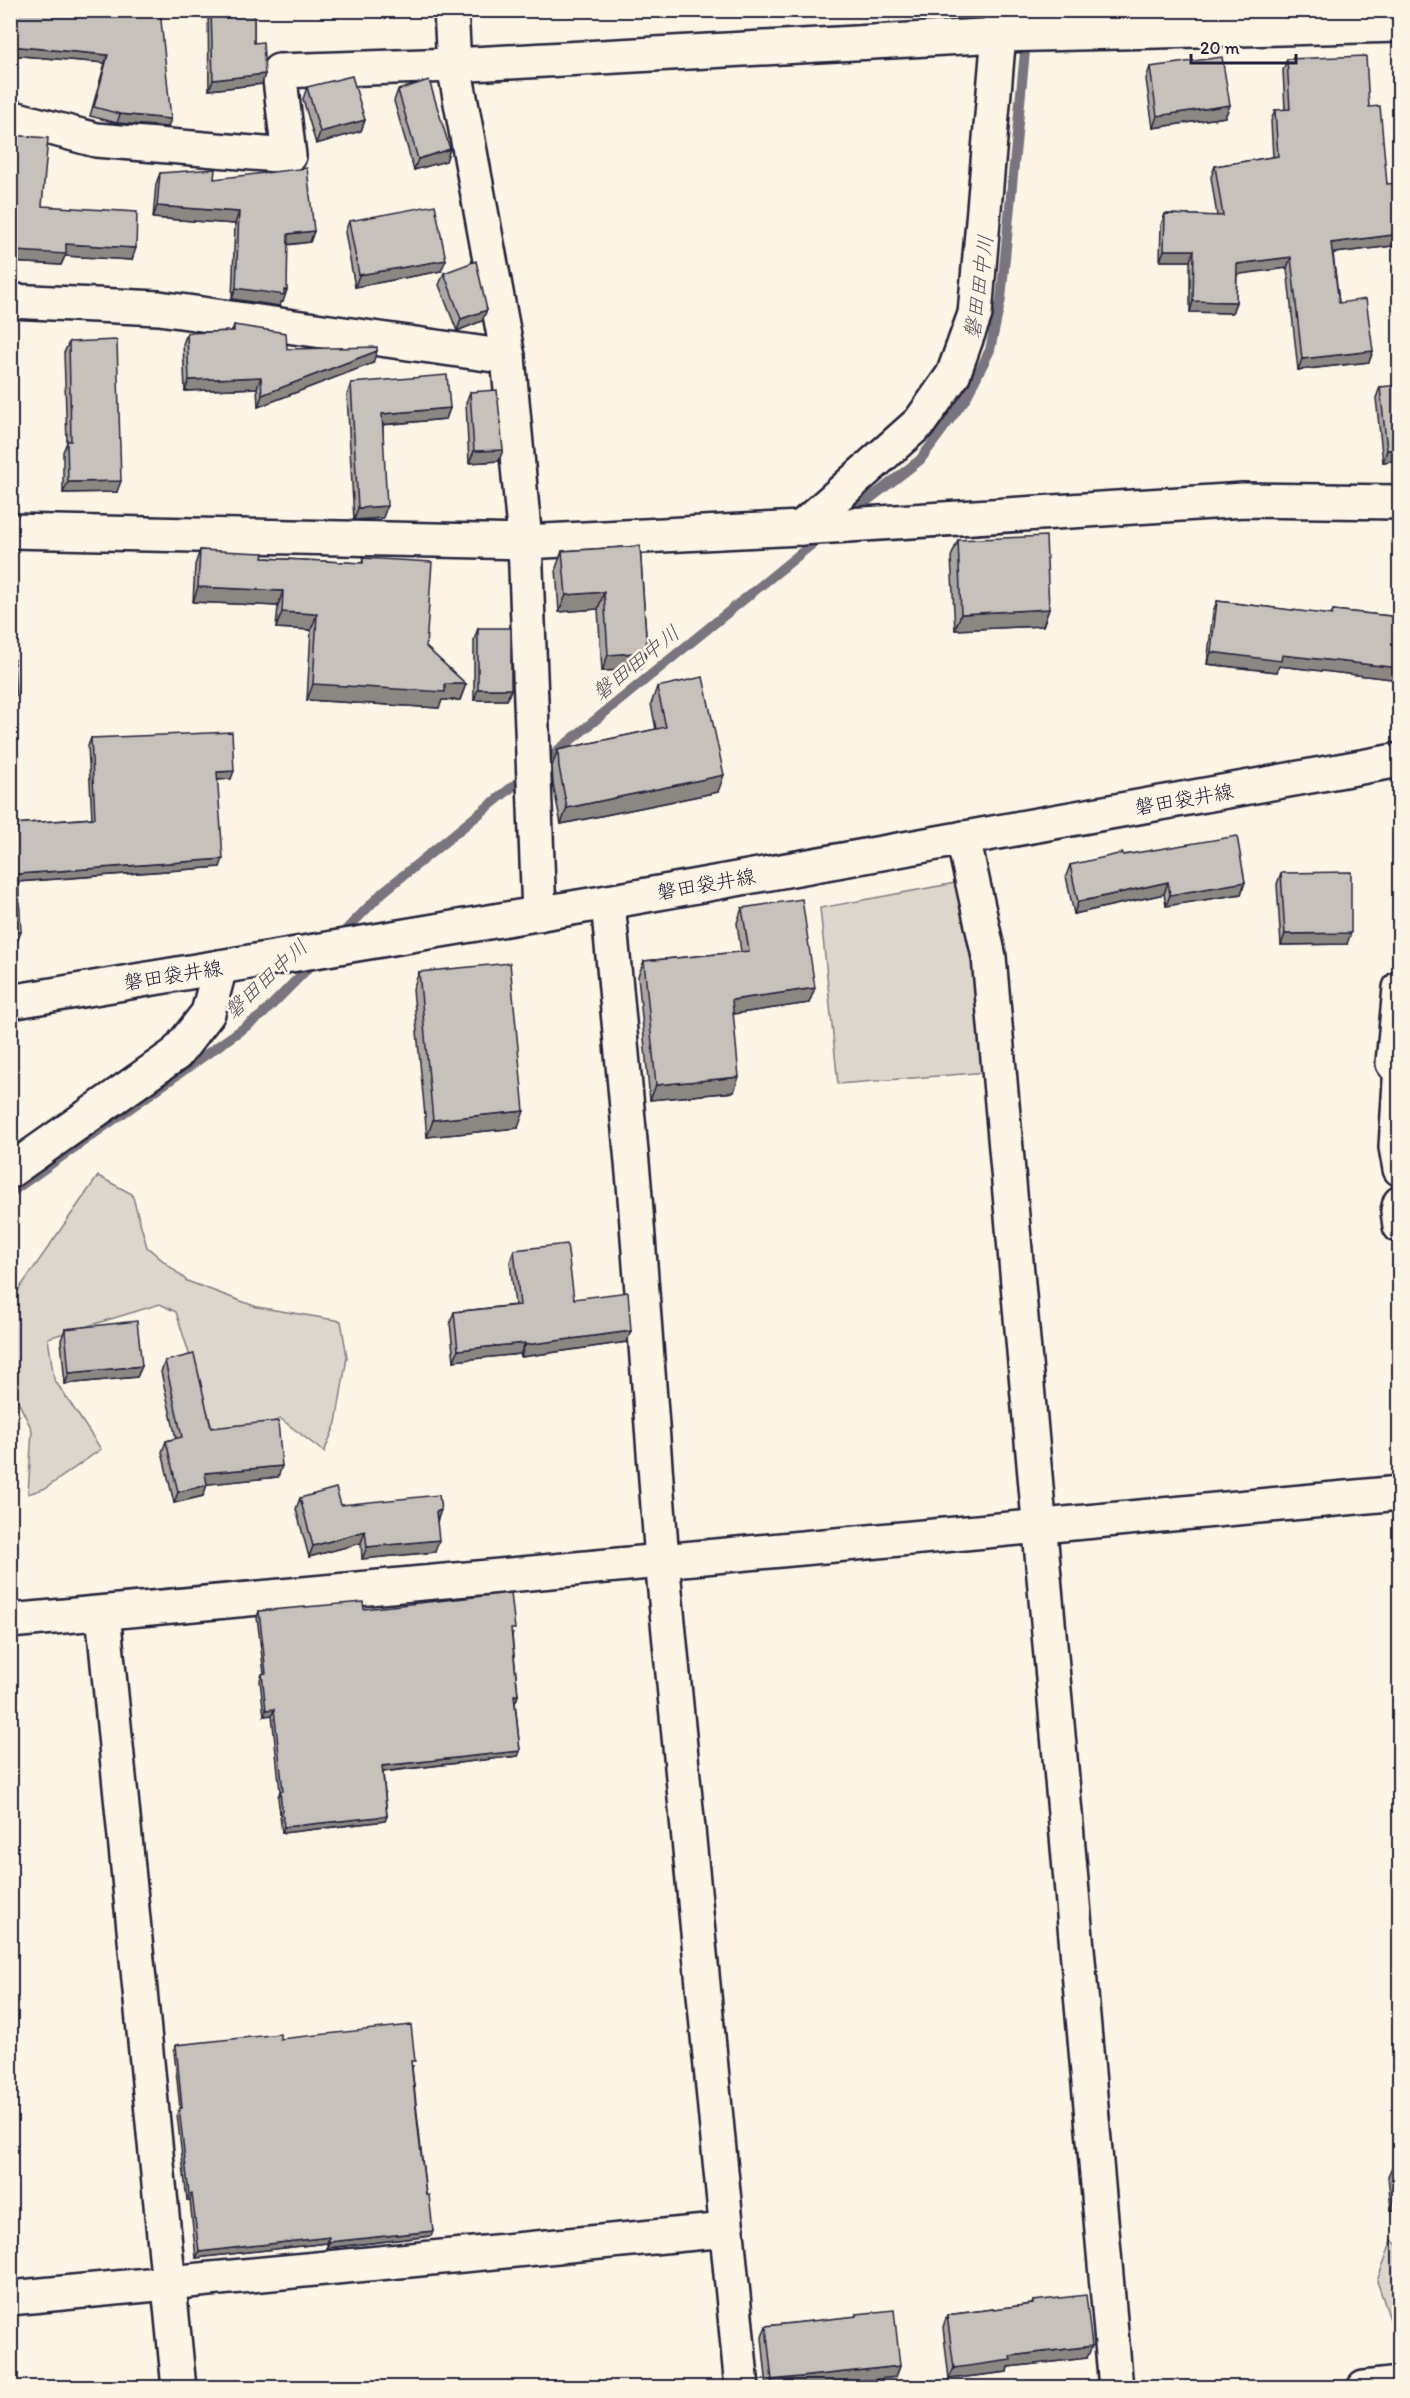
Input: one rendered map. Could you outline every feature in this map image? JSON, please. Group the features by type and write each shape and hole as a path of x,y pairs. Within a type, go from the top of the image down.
{"street":[{"path":"451,10 454,65 508,357 525,542 539,914"},
{"path":"10,117 96,140 289,156 279,71 454,65 1000,23 1040,34 1389,20"},
{"path":"801,528 920,422 953,375 975,314 1000,23"},
{"path":"10,300 159,308 508,357"},
{"path":"10,531 525,542 801,528 1244,500 1400,502"},
{"name":"磐田袋井線","path":"10,1002 608,902 1400,760"},
{"path":"963,838 989,957 1116,2388"},
{"path":"608,902 634,1184 663,1560 742,2388"},
{"path":"10,1171 176,1054 208,1013 220,968"},
{"path":"1400,988 1393,1063 1400,1072"},
{"path":"1400,1081 1396,1147 1400,1169"},
{"path":"1400,1203 1398,1211 1400,1226"},
{"path":"10,1621 1400,1493"},
{"path":"103,1613 179,2388"},
{"path":"10,2298 727,2230"},
{"path":"1364,2388 1400,2384"}],"shaded area":[{"path":"972,880 1000,1071 838,1084 820,908"},
{"path":"98,1176 132,1194 147,1247 187,1281 257,1307 341,1321 347,1357 336,1423 324,1452 281,1419 216,1439 176,1312 160,1304 48,1338 54,1379 101,1449 46,1488 28,1494 32,1430 11,1387 10,1302"},
{"path":"1392,2240 1399,2247 1399,2339 1396,2337 1377,2281"}],"building":[{"path":"12,10 160,10 171,119 120,114 94,107 108,55 10,46"},
{"path":"211,10 254,10 254,43 263,42 265,74 213,80"},
{"path":"1366,56 1369,107 1380,106 1387,184 1400,183 1400,234 1331,243 1339,303 1366,299 1373,351 1302,359 1291,257 1237,264 1236,302 1193,301 1194,250 1164,250 1165,214 1223,216 1215,166 1278,156 1275,110 1290,109 1287,59"},
{"path":"1222,57 1230,105 1157,116 1150,67"},
{"path":"352,76 365,120 320,132 307,87"},
{"path":"429,80 450,149 418,159 398,90"},
{"path":"10,135 48,138 42,206 137,212 136,248 66,244 66,254 15,251 15,240 10,240"},
{"path":"307,168 314,231 288,234 287,290 284,290 284,295 236,288 239,212 157,206 160,173 215,169 214,179"},
{"path":"435,205 446,260 359,275 349,221"},
{"path":"476,261 487,310 461,319 444,273"},
{"path":"234,325 286,333 287,349 377,347 377,351 262,395 261,377 189,380 187,333 234,331"},
{"path":"117,340 121,481 68,482 67,441 71,441 69,342"},
{"path":"447,375 450,408 382,414 387,506 358,508 351,383"},
{"path":"1400,385 1400,449 1387,450 1380,387"},
{"path":"497,390 503,450 474,451 470,392"},
{"path":"1046,536 1049,609 961,614 958,540"},
{"path":"640,546 647,652 608,655 604,592 566,595 562,551"},
{"path":"200,550 264,553 263,558 363,563 363,558 432,562 426,647 466,684 445,684 445,692 313,684 317,614 282,612 283,591 198,587"},
{"path":"10,595 16,695 10,695"},
{"path":"1217,601 1332,615 1333,610 1400,617 1400,668 1282,655 1281,661 1211,652"},
{"path":"478,628 511,628 511,689 478,689"},
{"path":"703,677 724,775 567,808 558,750 666,727 657,687"},
{"path":"232,732 234,771 217,772 223,859 18,874 21,932 10,932 10,765 14,824 95,818 91,738"},
{"path":"1237,836 1245,882 1170,895 1168,882 1078,902 1070,865 1123,853 1123,855"},
{"path":"1351,872 1351,933 1285,934 1281,873"},
{"path":"802,899 815,988 732,1000 739,1077 656,1085 644,961 749,951 742,908"},
{"path":"510,963 524,1111 433,1120 419,972"},
{"path":"567,1244 574,1299 628,1292 631,1331 525,1345 525,1343 458,1350 454,1312 520,1305 514,1250"},
{"path":"137,1321 142,1366 69,1373 65,1329"},
{"path":"194,1354 211,1428 278,1421 282,1466 205,1473 207,1485 178,1492 166,1441 182,1437 165,1361"},
{"path":"336,1488 341,1505 439,1495 441,1510 436,1512 439,1540 367,1547 365,1531 313,1546 300,1498"},
{"path":"511,1593 515,1629 511,1629 518,1695 514,1695 520,1751 382,1766 387,1816 284,1827 280,1791 283,1791 274,1709 266,1710 262,1674 266,1673 259,1611 363,1602 364,1609"},
{"path":"411,2025 415,2061 411,2061 419,2137 433,2231 329,2242 329,2237 199,2252 192,2194 189,2194 179,2108 182,2108 176,2045 280,2034 280,2039"},
{"path":"1400,2164 1400,2198 1395,2199 1393,2165"},
{"path":"1086,2295 1092,2346 1010,2356 1011,2360 954,2368 947,2315"},
{"path":"894,2310 900,2366 772,2380 766,2326"}],"waterway":[{"name":"磐田田中川","path":"846,517 920,460 966,398 990,350 1001,299 1029,10"},
{"name":"磐田田中川","path":"540,765 822,536"},
{"name":"磐田田中川","path":"338,938 383,892 528,774"},
{"name":"磐田田中川","path":"10,1193 262,1015 316,960"}]}
